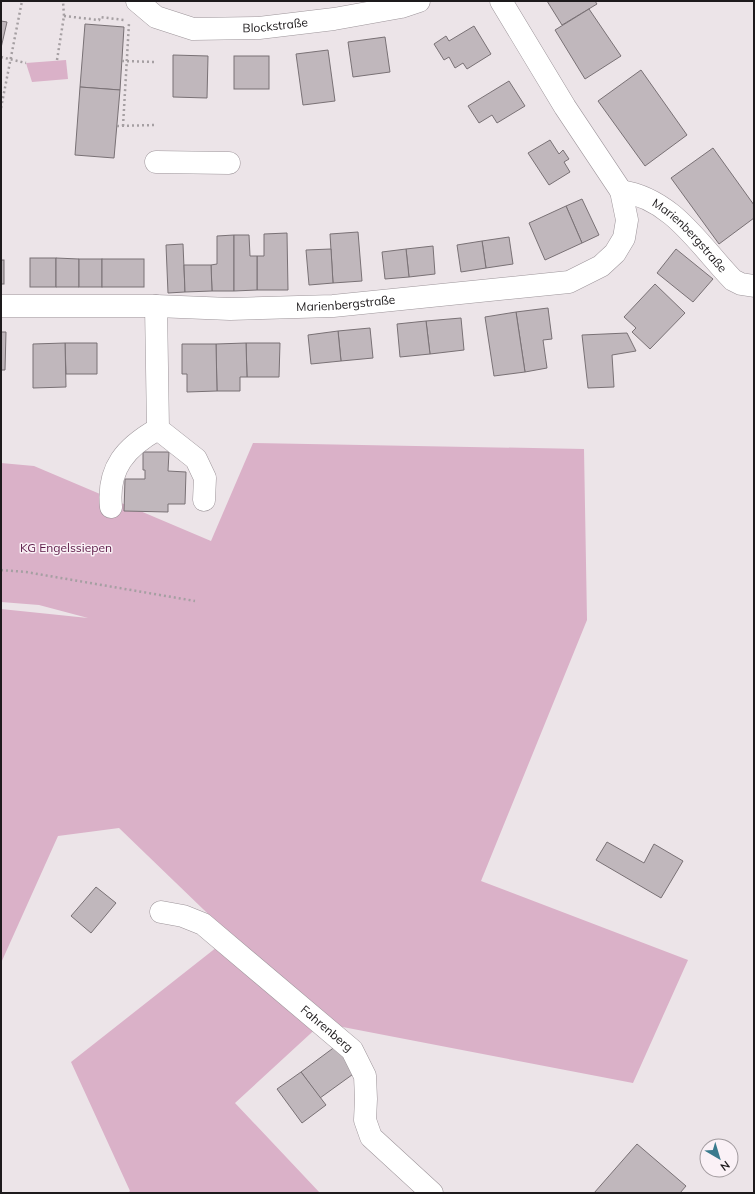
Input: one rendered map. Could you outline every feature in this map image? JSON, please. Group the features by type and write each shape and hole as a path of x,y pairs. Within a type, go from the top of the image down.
{"street":[{"name":"Blockstraße","path":"137,1 156,17 193,29 259,28 334,19 401,7 418,1"},
{"name":"Marienbergstraße","path":"1,306 156,306 230,309 333,306 569,282 601,266 615,254 624,238 627,220 621,191 565,107 501,1"},
{"path":"156,162 229,163"},
{"name":"Marienbergstraße","path":"621,191 646,197 673,215 733,280 740,284 754,286"},
{"path":"156,306 158,429"},
{"path":"158,429 196,459 205,478 204,500"},
{"path":"111,507 110,494 113,475 124,454 144,437 158,429"},
{"name":"Fahrenberg","path":"161,912 183,916 203,924 352,1050 365,1076 365,1120 371,1137 432,1193"}],"path":[{"path":"1,108 22,1"},
{"path":"57,60 64,16 63,1"},
{"path":"64,16 99,20 100,17 129,21 123,126"},
{"path":"1,57 26,63"},
{"path":"122,61 156,62"},
{"path":"117,126 156,125"},
{"path":"1,570 26,572 195,600"}],"green space":[{"path":"66,60 68,79 32,82 26,63"},
{"name":"KG Engelssiepen","path":"253,443 584,449 587,620 481,881 688,960 633,1083 322,1023 235,1103 320,1193 128,1193 130,1191 71,1062 231,936 119,828 58,836 1,963 1,609 88,618 39,605 1,602 1,463 34,466 211,541"}],"building":[{"path":"547,1 595,1 597,4 562,25"},
{"path":"589,9 621,56 585,79 555,30"},
{"path":"1,21 7,22 1,48"},
{"path":"85,24 124,27 120,90 80,87"},
{"path":"474,26 491,54 467,69 463,63 455,68 449,57 444,60 434,44 446,36 449,41"},
{"path":"385,37 390,72 353,77 348,42"},
{"path":"328,50 335,101 303,105 296,54"},
{"path":"173,55 208,56 207,98 173,97"},
{"path":"234,56 269,56 269,89 234,89"},
{"path":"641,70 687,135 645,166 598,101"},
{"path":"509,81 525,106 497,123 492,115 479,123 468,106"},
{"path":"80,87 120,90 114,158 75,155"},
{"path":"550,140 559,154 563,150 569,159 564,162 570,172 549,185 528,153"},
{"path":"713,148 754,205 754,218 719,244 671,178"},
{"path":"582,199 599,235 582,243 566,206"},
{"path":"566,206 582,243 545,260 529,223"},
{"path":"358,232 362,281 333,283 330,234"},
{"path":"287,233 288,290 257,290 257,256 264,256 264,234"},
{"path":"234,235 234,291 212,291 211,265 217,264 217,236"},
{"path":"234,235 249,235 250,256 257,256 257,290 234,291"},
{"path":"509,237 513,264 486,268 482,241"},
{"path":"482,241 486,268 461,272 457,245"},
{"path":"183,244 185,292 168,293 166,245"},
{"path":"433,246 435,274 409,277 406,249"},
{"path":"331,249 333,283 309,285 306,250"},
{"path":"406,249 409,277 385,279 382,252"},
{"path":"676,249 713,279 693,302 657,273"},
{"path":"30,258 56,258 56,287 30,287"},
{"path":"56,258 79,259 79,287 56,287"},
{"path":"79,259 102,259 102,287 79,287"},
{"path":"102,259 144,259 144,287 102,287"},
{"path":"1,260 4,260 4,284 1,284"},
{"path":"184,265 211,265 212,291 185,292"},
{"path":"655,284 685,313 650,349 632,332 636,328 624,317"},
{"path":"548,308 552,339 543,340 547,368 525,372 516,312"},
{"path":"516,312 525,372 494,376 485,317"},
{"path":"461,318 464,350 430,354 426,321"},
{"path":"426,321 430,354 400,357 397,324"},
{"path":"370,328 373,358 341,361 338,331"},
{"path":"338,331 341,361 311,364 308,335"},
{"path":"1,332 6,332 5,370 1,370"},
{"path":"627,333 636,351 612,355 614,387 588,388 582,335"},
{"path":"65,343 97,343 97,374 66,374"},
{"path":"65,343 66,387 33,388 33,344"},
{"path":"246,343 280,343 279,377 247,377"},
{"path":"246,343 247,377 240,377 240,391 217,391 216,344"},
{"path":"182,344 216,344 217,391 187,392 187,374 182,374"},
{"path":"143,452 169,452 168,471 186,472 185,504 168,504 168,512 124,511 125,479 145,479 145,470 143,470"},
{"path":"607,842 644,863 654,844 683,861 661,898 596,860"},
{"path":"96,887 116,903 91,933 71,916"},
{"path":"336,1046 356,1072 320,1098 301,1072"},
{"path":"301,1072 326,1105 302,1123 277,1089"},
{"path":"637,1144 686,1186 680,1193 594,1193"}]}
